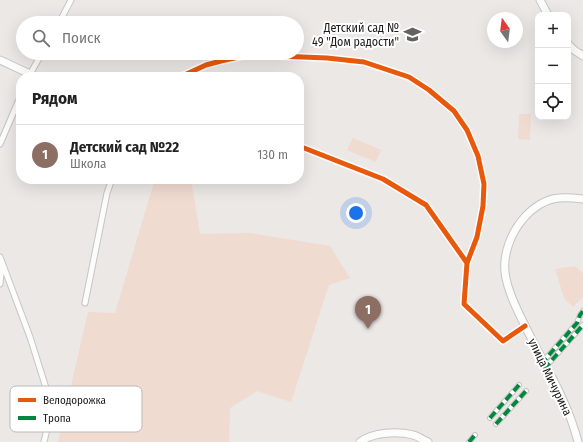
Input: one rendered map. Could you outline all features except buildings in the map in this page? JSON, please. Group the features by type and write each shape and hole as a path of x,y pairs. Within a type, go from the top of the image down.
{"street":[{"path":"63,16 71,0"},
{"path":"540,0 546,12"},
{"path":"571,47 583,56"},
{"path":"304,57 364,62 409,77 429,90 454,111 467,130 478,156 484,184 483,206 477,237 467,263 464,304 503,341 525,326"},
{"path":"0,60 23,72"},
{"path":"33,72 39,60"},
{"path":"191,72 221,60"},
{"path":"0,144 16,107"},
{"path":"304,148 383,179 426,205 467,263"},
{"path":"85,303 107,192 110,184"},
{"name":"улица Мичурина","path":"578,442 574,426 563,400 525,326 509,289 505,272 505,262 506,252 514,231 525,217 542,203 564,197 583,199"},
{"path":"0,284 1,260"},
{"path":"1,260 30,336 45,386"},
{"path":"547,357 577,323 583,311"},
{"path":"550,362 583,325"},
{"path":"490,418 519,385"},
{"path":"496,424 526,391"},
{"path":"44,442 46,432"},
{"path":"360,442 364,439 378,435 399,433 415,435 428,442"},
{"path":"469,442 475,435"}],"shaded area":[{"path":"519,114 531,114 530,140 518,139"},
{"path":"353,138 381,150 376,162 347,150"},
{"path":"154,184 192,184 200,234 250,233 330,246 350,278 329,285 291,402 257,391 230,408 229,442 58,442 60,432 142,432 142,386 71,386 88,312 115,313"},
{"path":"575,266 583,273 583,297 573,307 564,298 555,269"}],"marked path":[{"path":"541,364 577,323 583,311"},
{"path":"544,369 583,325"},
{"path":"490,418 519,385"},
{"path":"496,424 526,391"},
{"path":"469,442 475,435"}],"cycle path":[{"path":"304,57 364,62 409,77 429,90 454,111 467,130 478,156 484,184 483,206 477,237 467,263 464,304 503,341 525,326"},
{"path":"191,72 206,65 225,60"},
{"path":"304,148 383,179 426,205 467,263"}],"place":[{"name":"Детский сад № 49 \"Дом радости\"","path":"412,35"},
{"name":"Детский сад №22","path":"368,329"}]}
